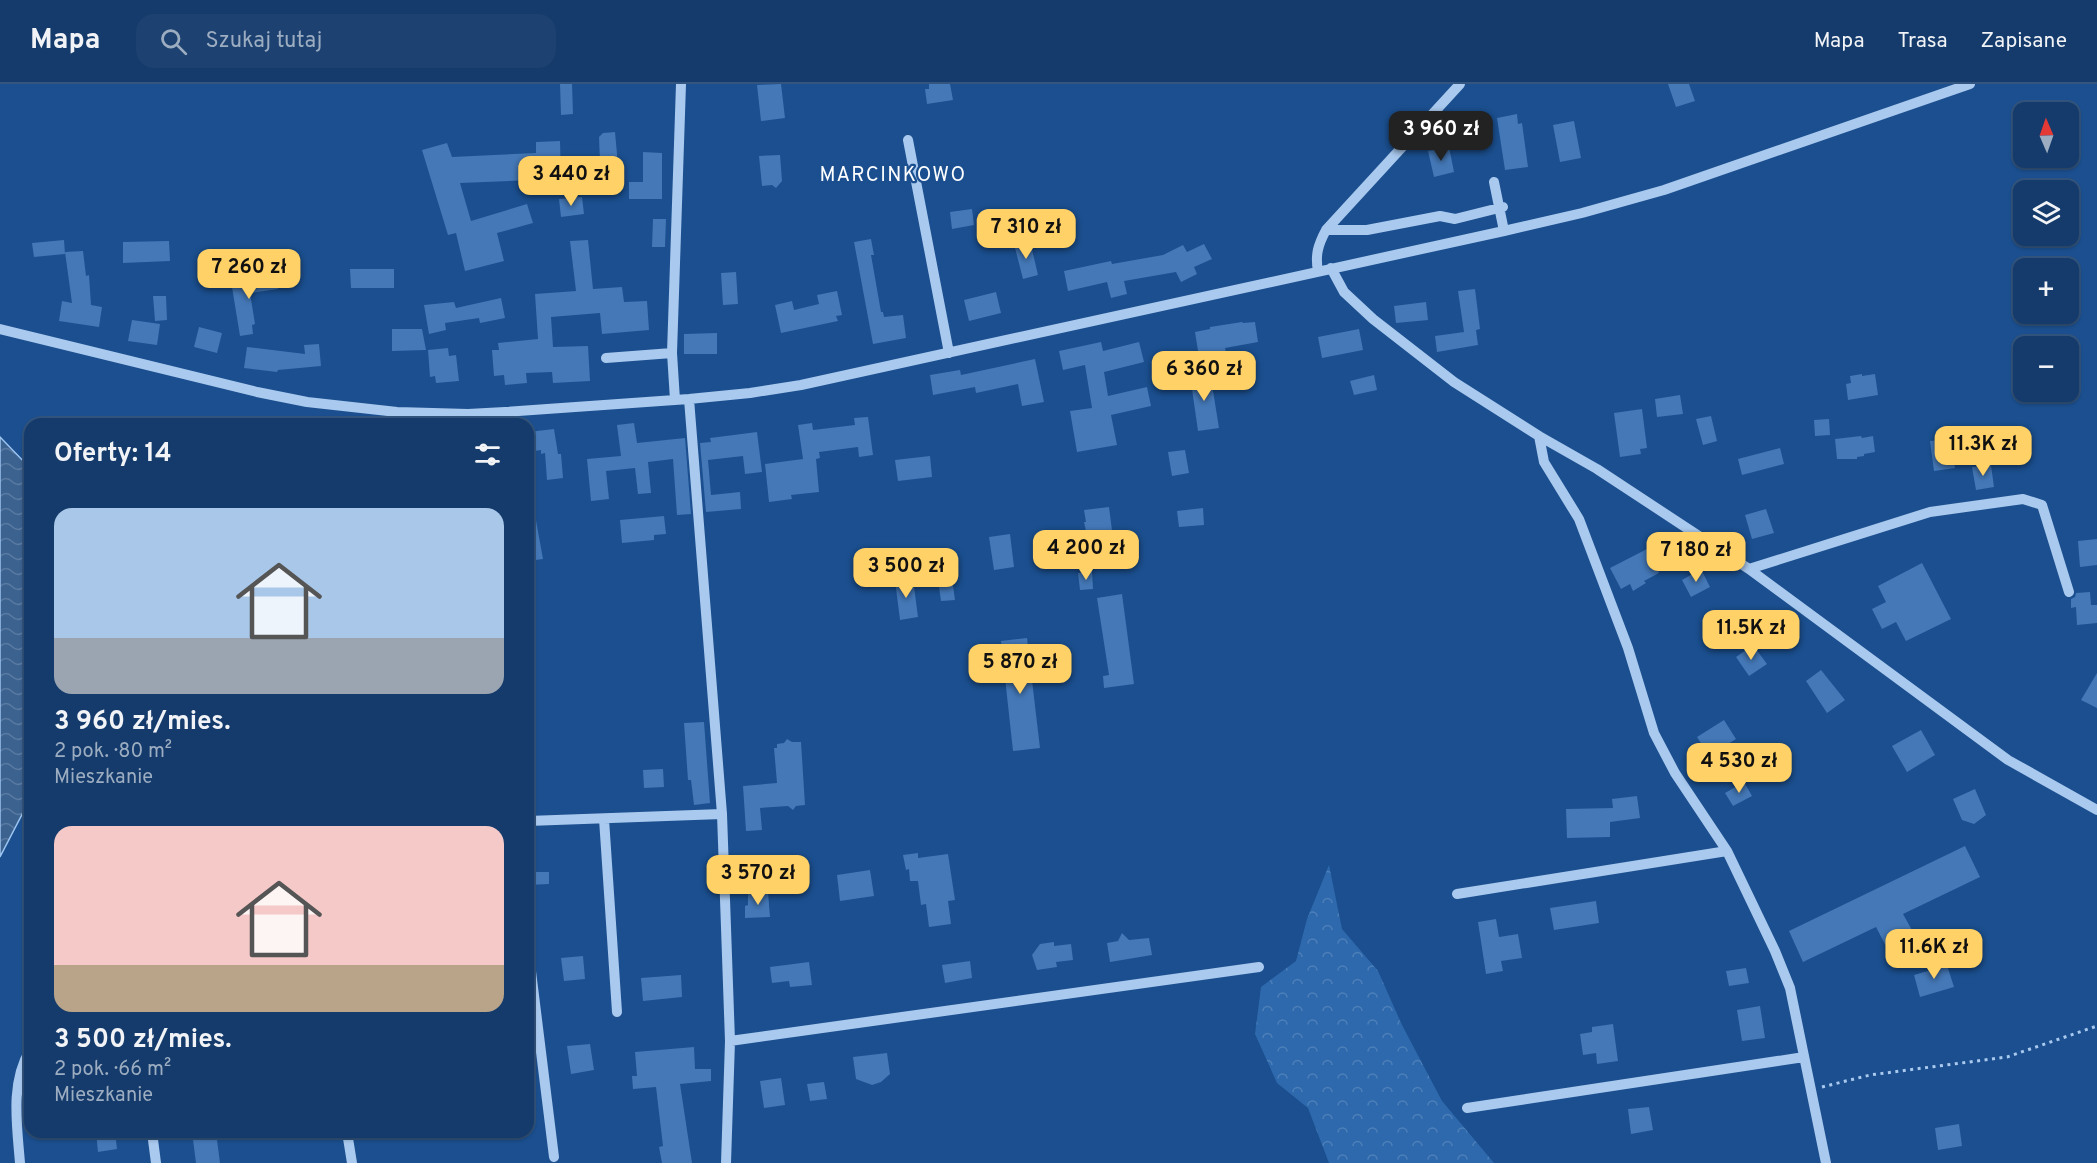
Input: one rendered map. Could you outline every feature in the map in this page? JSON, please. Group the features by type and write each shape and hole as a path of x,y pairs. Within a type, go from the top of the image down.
{"street":[{"path":"675,400 672,353 681,84"},
{"path":"1318,271 1316,257 1318,246 1326,230 1460,84"},
{"path":"0,329 256,392 334,406 397,412 468,414 750,393 801,385 949,354 1582,213 1664,190 1970,84"},
{"path":"908,140 949,354"},
{"path":"1494,183 1504,231"},
{"path":"1326,230 1367,230 1440,216 1455,219 1501,208"},
{"path":"1331,268 1344,292 1373,319 1454,382 1597,469 1749,569 2008,759 2097,810"},
{"path":"606,358 672,353"},
{"path":"689,399 722,814 730,1041 726,1163"},
{"path":"1539,435 1544,462 1579,519 1628,648 1654,733 1675,773 1727,851 1775,951 1790,988 1826,1163"},
{"path":"1749,569 1930,512 2023,499 2042,505 2069,592"},
{"path":"534,820 722,814"},
{"path":"604,819 617,1012"},
{"path":"1457,894 1727,851"},
{"path":"730,1041 1259,967"},
{"path":"534,995 554,1156"},
{"path":"1467,1108 1804,1057"},
{"path":"20,1163 16,1091 24,1059"},
{"path":"153,1138 156,1163"},
{"path":"348,1138 352,1163"}],"path":[{"path":"1812,1089 1870,1075 2007,1057 2097,1026"}],"green space":[{"path":"1329,865 1342,929 1378,971 1402,1025 1442,1101 1494,1163 1329,1163 1308,1108 1277,1083 1255,1034 1261,987 1296,961 1307,919"}],"water":[{"path":"0,437 24,462 24,811 0,857"}],"building":[{"path":"560,84 572,84 573,114 561,115"},
{"path":"781,84 785,118 761,121 757,85"},
{"path":"929,84 950,84 953,100 927,104 925,89 929,89"},
{"path":"1668,84 1689,84 1695,101 1676,107"},
{"path":"1517,114 1518,124 1522,123 1528,167 1505,170 1497,118"},
{"path":"1574,121 1581,158 1560,162 1553,125"},
{"path":"615,132 619,176 592,177 590,162 600,162 599,137 603,133"},
{"path":"560,141 561,179 460,183 471,221 527,204 533,223 497,233 504,261 465,271 456,233 448,235 422,150 447,143 452,157 536,153 536,142"},
{"path":"1449,147 1454,172 1434,177 1428,151"},
{"path":"643,152 662,153 662,199 629,199 629,182 643,182"},
{"path":"780,155 782,181 776,188 772,185 762,186 759,156"},
{"path":"582,197 584,214 561,217 559,199"},
{"path":"972,209 974,225 952,229 950,212"},
{"path":"653,219 666,219 665,247 652,247"},
{"path":"1055,219 1058,236 1034,240 1030,224"},
{"path":"871,239 874,255 871,255 881,312 884,317 903,315 906,338 873,344 854,242"},
{"path":"64,240 65,254 34,257 32,243"},
{"path":"588,240 593,289 622,287 624,302 647,301 649,330 602,334 600,313 551,317 553,347 588,346 590,381 553,383 552,372 526,373 527,383 505,385 504,375 494,376 492,350 499,350 498,343 538,339 535,294 576,291 570,241"},
{"path":"169,241 170,261 123,263 123,242"},
{"path":"1030,241 1038,275 1023,279 1014,244"},
{"path":"1204,244 1212,259 1194,267 1197,274 1181,282 1176,272 1124,281 1127,294 1111,298 1107,282 1068,291 1064,271 1111,261 1112,264 1163,255 1183,245 1187,252"},
{"path":"83,251 86,276 89,275 91,305 102,307 99,327 59,321 62,301 72,303 65,252"},
{"path":"350,269 394,269 394,288 351,288"},
{"path":"736,272 738,304 723,305 721,273"},
{"path":"276,275 278,289 250,293 255,324 252,325 253,334 240,336 231,281"},
{"path":"1475,289 1480,329 1476,330 1478,345 1437,352 1435,336 1464,332 1458,291"},
{"path":"837,291 842,315 836,316 838,321 781,333 775,305 792,301 794,310 819,304 817,295"},
{"path":"996,292 1001,313 969,321 964,300"},
{"path":"153,296 166,296 167,320 155,321"},
{"path":"501,298 505,318 480,323 479,318 445,323 446,330 429,334 424,305 454,302 456,308"},
{"path":"1426,302 1428,320 1396,323 1394,306"},
{"path":"132,320 160,324 157,345 128,341"},
{"path":"1242,322 1255,322 1258,342 1225,348 1226,353 1199,357 1195,332"},
{"path":"199,327 222,333 217,353 194,347"},
{"path":"392,329 422,329 426,350 392,351"},
{"path":"1359,329 1363,350 1322,358 1318,337"},
{"path":"717,333 717,354 684,354 684,334"},
{"path":"1101,342 1103,351 1139,342 1144,362 1104,372 1108,396 1147,387 1151,406 1111,415 1117,445 1077,452 1070,411 1092,408 1085,365 1063,370 1059,351"},
{"path":"319,344 321,366 278,370 277,372 244,368 247,347 305,354 304,345"},
{"path":"448,348 449,356 456,355 459,381 436,383 435,376 430,377 428,350"},
{"path":"1035,359 1044,402 1022,406 1018,384 976,393 975,387 933,395 930,375 960,370 961,375"},
{"path":"1210,372 1219,428 1198,431 1190,375"},
{"path":"1862,374 1862,376 1875,374 1878,395 1848,400 1846,384 1851,383 1850,376"},
{"path":"1374,375 1377,390 1354,395 1350,381"},
{"path":"1680,395 1683,414 1657,417 1655,399"},
{"path":"1642,409 1647,448 1640,449 1641,454 1620,457 1614,413"},
{"path":"1711,416 1717,441 1703,445 1696,419"},
{"path":"868,417 873,455 859,457 858,447 819,452 820,458 816,459 819,492 791,495 792,499 769,502 765,464 803,459 798,425 812,423 813,430 855,425 854,418"},
{"path":"1829,419 1830,435 1815,436 1814,420"},
{"path":"634,423 637,443 685,438 691,514 677,515 673,459 648,462 651,493 638,494 635,468 606,471 609,499 591,501 587,459 621,456 617,425"},
{"path":"554,429 558,454 561,454 563,478 547,480 545,453 541,454 541,450 534,451 534,431"},
{"path":"757,432 762,472 745,474 743,456 708,460 711,495 740,492 741,509 706,512 700,443 711,442 710,438"},
{"path":"1861,436 1862,438 1873,436 1875,452 1864,454 1857,459 1837,459 1835,439"},
{"path":"1951,439 1955,468 1934,471 1930,441"},
{"path":"1780,448 1784,464 1742,475 1738,459"},
{"path":"1185,450 1189,473 1172,476 1168,452"},
{"path":"930,456 932,477 898,481 895,460"},
{"path":"1991,465 1994,487 1976,490 1972,467"},
{"path":"1109,507 1114,546 1090,549 1084,522 1086,522 1084,510"},
{"path":"1203,508 1204,525 1179,527 1177,511"},
{"path":"1766,509 1774,533 1752,539 1745,515"},
{"path":"534,515 535,515 543,559 534,560"},
{"path":"664,516 666,534 654,535 654,540 622,543 620,520"},
{"path":"1010,534 1014,567 994,570 989,537"},
{"path":"2097,539 2097,565 2080,567 2078,541"},
{"path":"948,549 955,600 941,601 934,551"},
{"path":"1647,549 1659,573 1644,581 1646,583 1633,591 1630,584 1621,589 1610,568"},
{"path":"1922,563 1951,619 1906,641 1896,622 1882,629 1872,609 1886,602 1878,586"},
{"path":"1701,569 1710,587 1691,597 1682,580"},
{"path":"1092,571 1093,589 1080,590 1078,573"},
{"path":"913,579 918,617 900,620 895,580"},
{"path":"2090,592 2091,605 2097,605 2097,623 2077,625 2076,607 2071,608 2071,599 2076,593"},
{"path":"1122,594 1134,684 1104,688 1103,676 1109,675 1097,598"},
{"path":"1027,638 1040,748 1013,751 1001,641"},
{"path":"1753,645 1767,664 1749,676 1736,657"},
{"path":"1821,670 1845,700 1827,713 1806,681"},
{"path":"2097,673 2097,708 2081,700"},
{"path":"1724,720 1736,739 1709,756 1697,737"},
{"path":"704,722 710,803 694,805 691,780 688,780 684,723"},
{"path":"1921,730 1935,755 1907,772 1892,746"},
{"path":"787,739 792,742 801,742 805,805 796,806 793,810 788,806 760,808 762,830 746,831 743,786 777,783 774,748"},
{"path":"663,769 664,787 644,788 643,770"},
{"path":"1744,782 1752,796 1733,806 1725,793"},
{"path":"1975,789 1986,815 1974,824 1962,820 1953,799"},
{"path":"1637,796 1640,818 1610,822 1610,837 1567,838 1566,809 1613,808 1612,799"},
{"path":"1965,846 1980,877 1903,914 1918,941 1890,954 1876,927 1803,962 1789,931"},
{"path":"918,853 918,858 948,854 955,900 948,901 951,924 929,927 926,904 921,905 918,881 910,881 909,869 906,870 903,855"},
{"path":"870,870 874,896 840,901 837,875"},
{"path":"534,872 549,872 549,884 534,885"},
{"path":"768,892 770,917 745,918 748,894"},
{"path":"1596,901 1599,923 1554,930 1550,908"},
{"path":"1496,919 1499,937 1518,934 1522,958 1501,961 1503,971 1486,974 1478,922"},
{"path":"1122,933 1129,940 1149,938 1152,955 1110,962 1107,943 1118,941"},
{"path":"1054,942 1054,946 1071,944 1073,960 1056,962 1057,967 1037,970 1032,955 1040,944"},
{"path":"583,956 585,979 564,981 561,958"},
{"path":"970,961 972,978 945,983 942,965"},
{"path":"809,962 812,985 790,987 789,981 772,983 770,967"},
{"path":"1946,962 1954,987 1920,997 1914,975"},
{"path":"1746,968 1749,983 1729,986 1726,971"},
{"path":"681,975 682,997 643,1001 641,978"},
{"path":"1760,1006 1765,1038 1742,1041 1737,1010"},
{"path":"1613,1024 1618,1061 1597,1064 1596,1053 1583,1055 1580,1034 1592,1032 1592,1027"},
{"path":"590,1044 594,1070 571,1074 567,1046"},
{"path":"694,1047 695,1069 711,1069 711,1081 680,1084 692,1163 662,1163 659,1147 663,1146 656,1087 633,1089 632,1076 637,1076 635,1052"},
{"path":"887,1053 890,1074 881,1082 872,1085 856,1079 853,1057"},
{"path":"781,1078 785,1105 764,1108 760,1081"},
{"path":"824,1082 827,1099 810,1101 807,1084"},
{"path":"1649,1107 1653,1130 1631,1134 1628,1109"},
{"path":"1959,1124 1962,1146 1938,1150 1935,1128"},
{"path":"97,1138 116,1138 117,1149 98,1152"},
{"path":"193,1138 217,1138 220,1163 196,1163"}],"district":[{"name":"MARCINKOWO","path":"893,174"}]}
